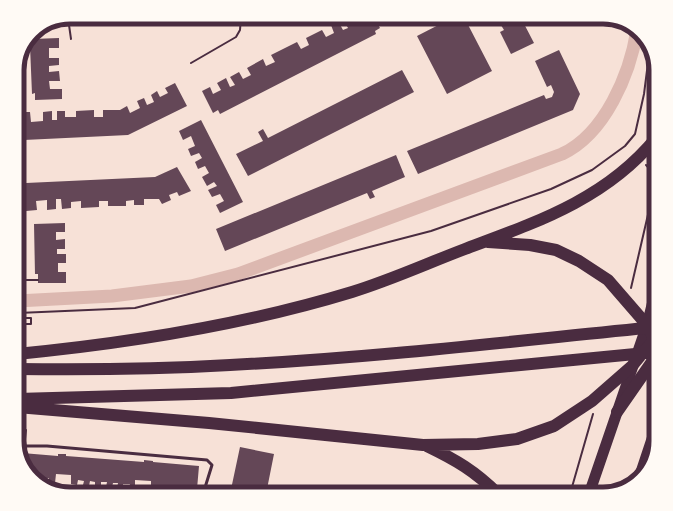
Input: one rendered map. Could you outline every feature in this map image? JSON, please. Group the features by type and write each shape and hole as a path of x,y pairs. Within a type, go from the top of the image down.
{"highway":[{"path":"24,353 166,334 258,318 353,292 550,216 585,199 616,177 649,146"},
{"path":"483,242 530,245 556,250 579,261 608,280 649,327"},
{"path":"24,369 103,370 230,365 649,332"},
{"path":"591,487 632,366 649,338"},
{"path":"24,399 231,393 649,353"},
{"path":"24,408 216,424 423,445 478,444 517,439 554,426 592,401 632,366"},
{"path":"617,412 649,366"},
{"path":"423,445 458,460 491,487"}],"lane":[{"path":"24,446 46,446 207,460 212,465 205,487"}],"path":[{"path":"69,24 71,39"},
{"path":"191,63 236,37 240,30 240,24"},
{"path":"24,312 135,308 431,231 551,189 592,170 625,146 635,134 644,94 648,62"},
{"path":"24,280 38,280"},
{"path":"24,318 31,318 31,324 24,324"},
{"path":"24,430 26,430 25,439"}],"building":[{"path":"333,24 340,24 343,30 348,28 346,24 378,24 380,28 375,31 376,34 220,114 218,110 213,113 202,91 210,87 213,94 221,90 217,83 226,78 230,87 235,85 230,77 239,72 243,79 251,75 247,68 263,59 266,66 275,62 271,55 297,42 301,49 309,45 306,38 322,30 326,37 334,33 331,25"},
{"path":"440,24 468,24 492,71 447,94 417,36"},
{"path":"500,24 524,24 534,43 511,54 500,32 504,30"},
{"path":"59,38 59,48 49,48 49,58 59,58 59,65 49,66 49,72 59,71 60,81 49,81 50,89 62,89 62,99 35,100 35,93 32,94 30,49 37,39"},
{"path":"559,50 580,94 573,110 418,174 407,151 544,95 546,99 552,97 554,92 551,85 547,87 535,61"},
{"path":"402,70 414,92 248,176 236,154 263,141 258,132 263,129 268,138"},
{"path":"175,83 187,106 128,135 24,140 24,112 30,112 31,122 43,121 43,112 52,111 52,120 57,120 57,111 65,111 65,117 76,117 76,111 94,110 94,117 103,117 103,110 120,110 127,106 130,113 140,108 137,101 144,98 147,105 154,102 151,95 157,91 160,97 168,93 165,88"},
{"path":"201,120 243,202 220,213 216,205 224,201 220,194 212,197 208,190 217,186 214,182 207,186 202,177 209,173 205,166 198,169 195,162 202,158 199,153 191,156 188,149 195,146 191,136 183,140 179,131"},
{"path":"396,155 405,177 372,191 375,197 370,199 367,193 225,251 216,229"},
{"path":"177,167 191,191 179,196 177,192 169,195 171,200 162,204 159,199 144,199 144,205 134,205 134,200 126,201 126,206 108,206 108,201 99,201 99,207 81,208 81,201 71,202 71,208 62,209 61,199 56,199 56,209 47,210 47,200 36,201 37,210 26,211 26,183 155,177"},
{"path":"65,223 65,232 56,232 56,240 65,239 65,249 57,249 57,254 66,254 66,263 58,263 58,272 66,272 66,283 38,283 38,274 35,274 34,224"},
{"path":"240,447 274,454 267,487 231,487"},
{"path":"26,453 58,456 58,454 66,454 66,456 144,462 144,460 199,466 197,487 151,487 151,481 135,480 135,487 129,487 130,484 123,484 123,487 117,487 118,483 113,483 112,487 106,487 107,482 101,482 101,486 95,486 95,482 90,481 89,486 83,485 84,481 78,480 77,485 71,484 71,475 56,474 55,483 49,481 49,478 44,478 35,471"}],"waterway":[{"path":"24,301 112,296 191,286 238,274 562,154 577,145 603,118 622,83 636,38"}]}
